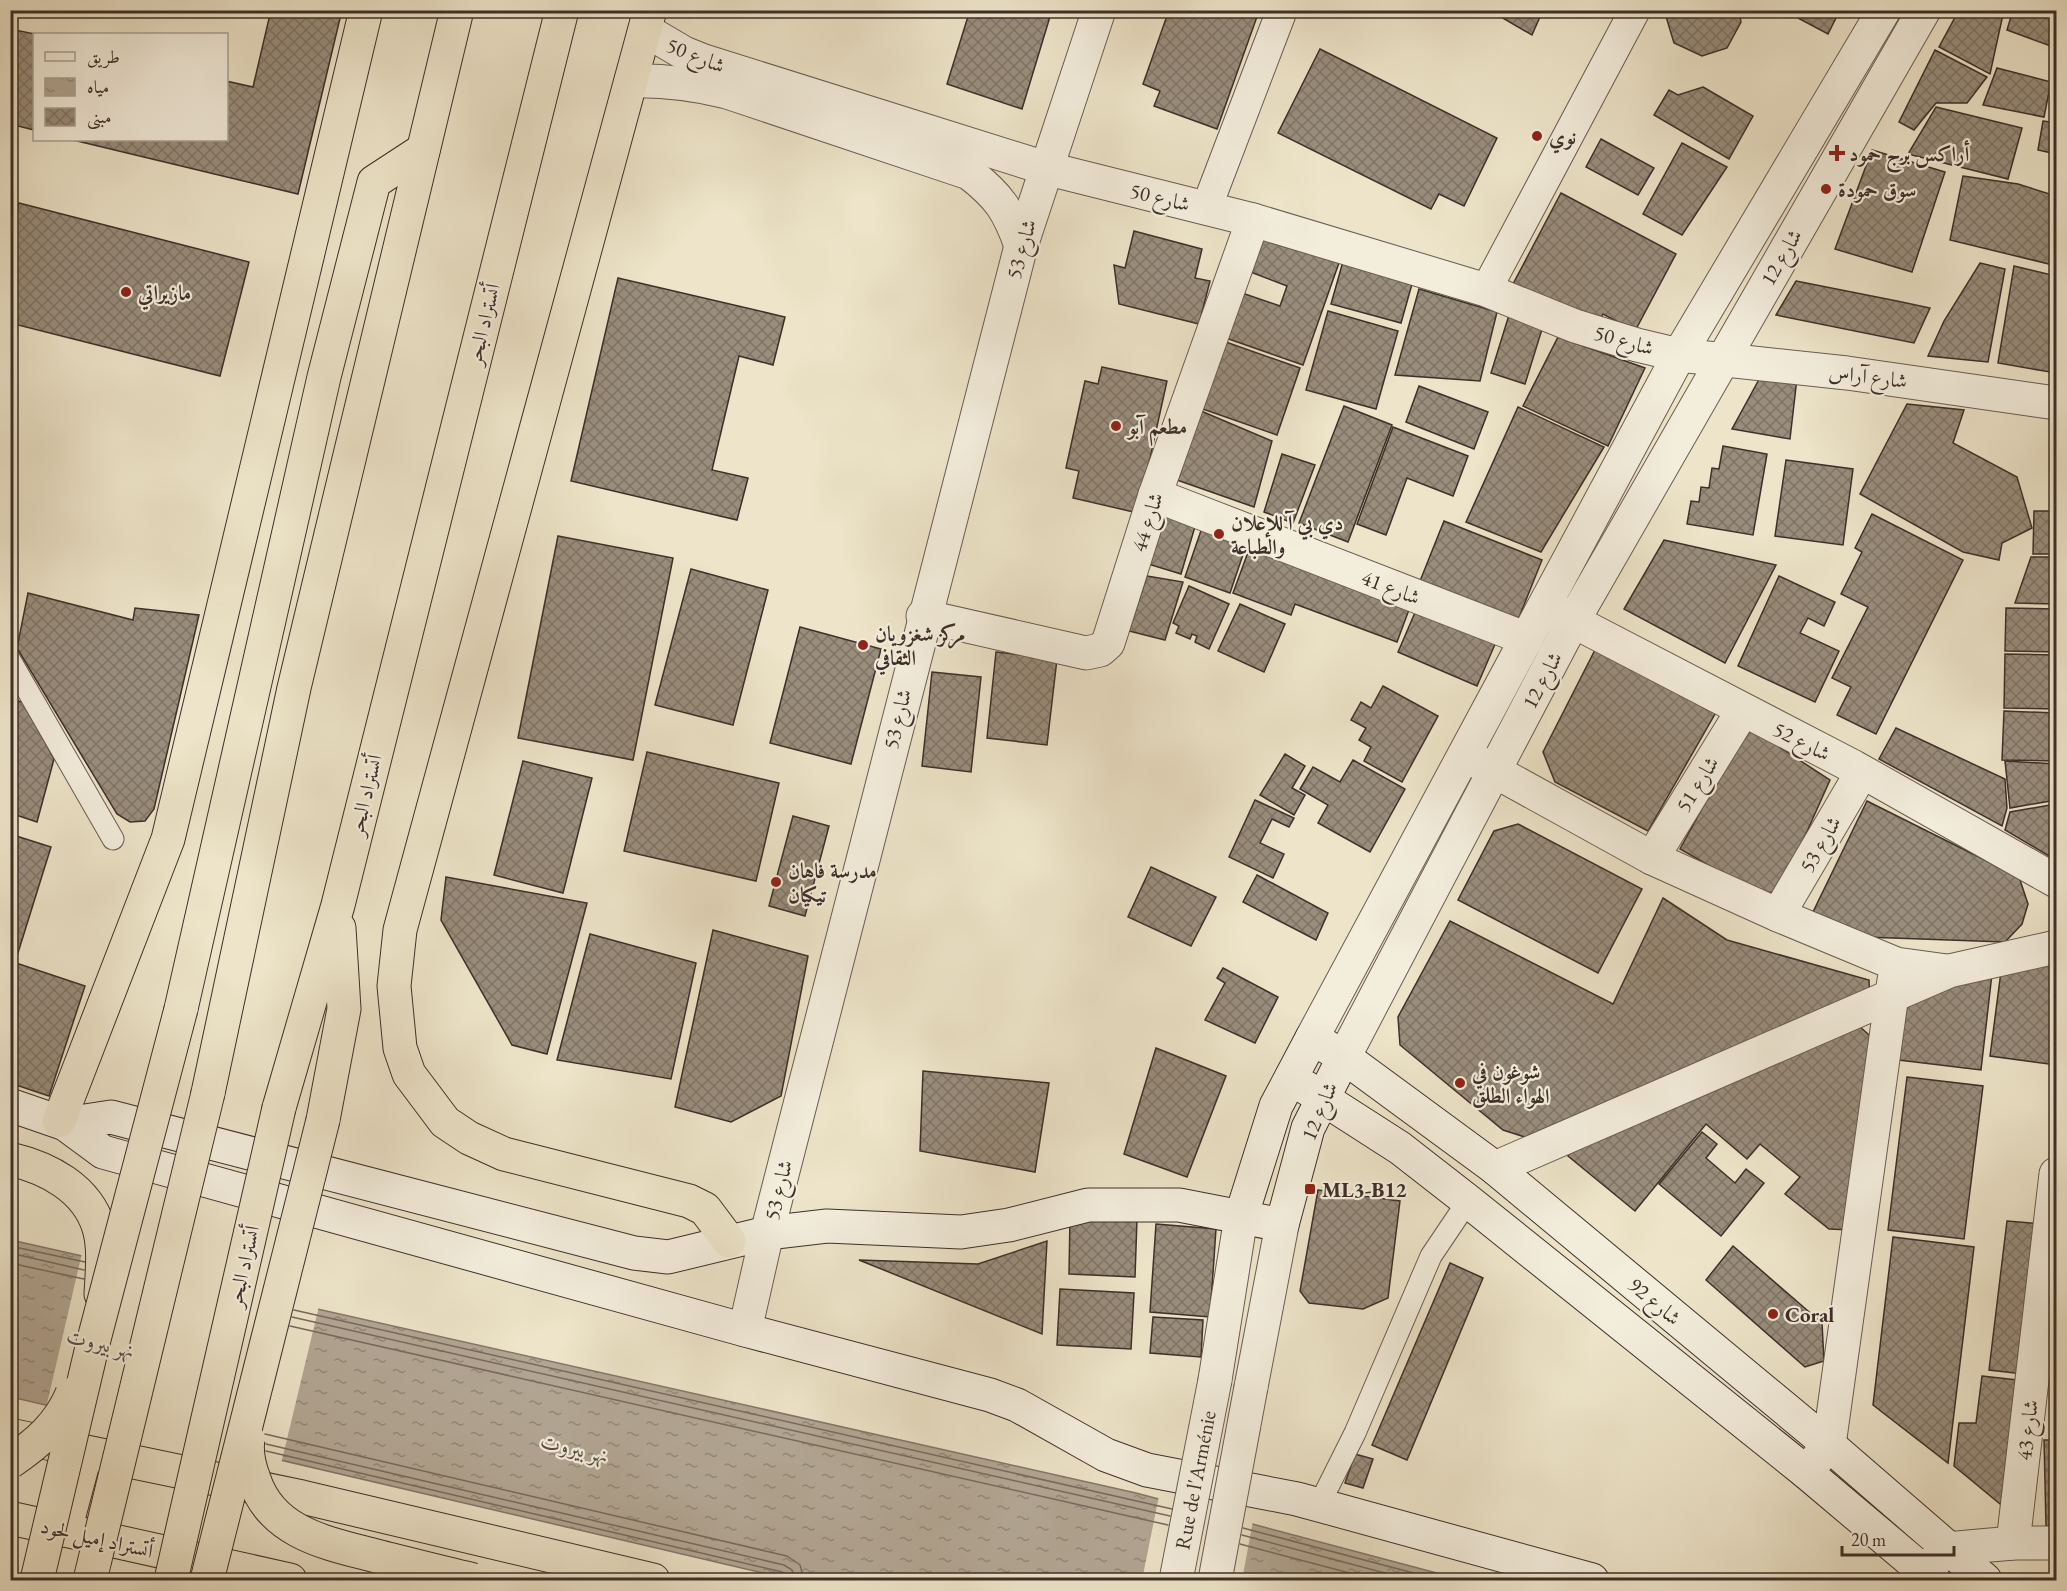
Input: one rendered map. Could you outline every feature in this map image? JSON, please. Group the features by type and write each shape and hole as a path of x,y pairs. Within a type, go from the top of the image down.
{"highway":[{"path":"62,1122 168,839 366,10"},
{"path":"90,1581 208,1093 294,688 456,10"},
{"name":"أتستراد البحر","path":"171,1581 279,1108 338,905 562,10"},
{"path":"647,20 400,930 394,976 395,1020 400,1048 409,1074 445,1122 469,1138 504,1154 689,1201 705,1209 729,1241"},
{"path":"37,1581 93,1343 181,1009 324,377 375,182 423,150"},
{"path":"207,1581 323,1120 344,1010 338,905"},
{"path":"10,1159 32,1164 60,1177 85,1201 99,1228 102,1260 101,1295 93,1343 64,1411 41,1441 10,1462"},
{"path":"253,1397 247,1448 251,1471 261,1496 284,1523 322,1542 474,1581"},
{"path":"10,1436 302,1497 653,1581"},
{"path":"65,1530 86,1452"},
{"name":"أتستراد إميل لحود","path":"10,1518 290,1581"}],"street":[{"name":"شارع 53","path":"746,1330 767,1233 923,616 1021,246 1099,10"},
{"path":"1206,209 1282,10"},
{"path":"1486,290 1635,10"},
{"name":"شارع 12","path":"1215,1380 1241,1218 1276,1106 1679,355 1884,10"},
{"name":"شارع 12","path":"1251,1387 1282,1225 1308,1128 1322,1097 1573,621 1924,10"},
{"name":"شارع 50","path":"647,20 684,53 875,127 1253,220 1486,290 1575,326 1679,355"},
{"path":"631,81 663,80 696,84 875,127 969,173 993,192 1011,217 1021,246"},
{"name":"شارع 44","path":"923,616 1086,653 1100,650 1108,643 1155,495 1253,220"},
{"name":"شارع آراس","path":"1679,355 1847,373 2056,403"},
{"name":"شارع 41","path":"1155,495 1527,639"},
{"name":"شارع 52","path":"1545,604 1573,621 1862,772 2056,881"},
{"name":"شارع 51","path":"1652,858 1743,710"},
{"path":"1465,754 1652,858 1778,915 1896,964 1949,971"},
{"name":"شارع 53","path":"1778,915 1862,772"},
{"path":"1495,1168 1949,971 2056,947"},
{"path":"1806,1472 1829,1445 1896,964"},
{"name":"شارع 92","path":"1312,1038 1344,1057 1495,1168 1829,1445 1935,1567"},
{"name":"شارع 92","path":"1291,1078 1400,1148 1806,1472 1935,1567 1985,1581"},
{"path":"10,1105 62,1122 103,1152 990,1395 1017,1405 1106,1455 1147,1470 1319,1505 1592,1581"},
{"path":"62,1122 111,1117 634,1253 668,1257 767,1233 827,1226 961,1232 1009,1225 1060,1210 1096,1204 1179,1205 1282,1225"},
{"name":"شارع 43","path":"2013,1543 2056,1174"},
{"name":"Rue de l'Arménie","path":"1176,1581 1215,1380"},
{"name":"Rue de l'Arménie","path":"1215,1581 1251,1387"},
{"path":"1935,1567 2013,1543 2056,1543"}],"lane":[{"path":"10,660 113,839"},
{"path":"1319,1505 1355,1433 1431,1256 1468,1201"}],"water":[{"name":"نهر بيروت","path":"11,1240 1136,1493 1463,1580 793,1580 11,1397"}],"pier":[{"path":"82,1253 319,1306 281,1464 46,1408"},
{"path":"1159,1496 1253,1521 1242,1580 1142,1580"}],"building":[{"path":"271,10 342,10 298,194 77,141 228,141 228,81 253,87"},
{"path":"970,10 1052,10 1022,109 947,84"},
{"path":"1169,10 1259,11 1217,129 1154,106 1160,91 1143,84"},
{"path":"1489,10 1543,10 1532,35"},
{"path":"1664,10 1739,10 1741,22 1727,48 1702,56 1674,43"},
{"path":"1783,10 1840,10 1828,34"},
{"path":"1959,10 2004,10 1990,74 1939,47"},
{"path":"2013,10 2056,10 2056,48 2007,30"},
{"path":"10,29 33,34 33,130 10,124"},
{"path":"1320,49 1497,138 1464,206 1439,194 1431,209 1278,133"},
{"path":"1935,50 1987,77 1967,103 1936,103 1914,130 1899,122"},
{"path":"1997,68 2051,82 2044,117 1983,105"},
{"path":"1703,87 1753,116 1729,159 1654,115 1669,90 1678,95"},
{"path":"1936,107 2022,128 2008,179 1908,154"},
{"path":"2043,121 2056,123 2056,154 2038,150"},
{"path":"1601,139 1654,168 1638,195 1586,167"},
{"path":"1682,143 1727,167 1682,235 1643,214"},
{"path":"1872,150 1945,172 1912,272 1835,249"},
{"path":"1963,176 2018,184 2056,196 2056,243 2049,264 1950,240"},
{"path":"1561,193 1676,254 1635,331 1603,314 1596,327 1513,284"},
{"name":"مازيراتي","path":"19,203 249,262 220,376 10,323 10,238"},
{"path":"1134,231 1202,249 1195,278 1210,281 1199,324 1119,304 1114,265 1125,268"},
{"path":"1261,233 1340,260 1303,365 1226,338 1242,293 1280,306 1287,286 1248,271"},
{"path":"1344,258 1414,277 1401,323 1331,304"},
{"path":"1980,263 2005,269 1988,362 1928,356 1944,321"},
{"path":"2014,266 2056,276 2056,338 2050,372 1998,363"},
{"path":"618,278 785,317 773,365 739,356 712,470 748,478 737,520 571,481"},
{"path":"1796,281 1930,308 1914,343 1776,315"},
{"path":"1419,289 1497,312 1480,381 1395,375"},
{"path":"1328,311 1398,331 1376,409 1306,390"},
{"path":"1509,315 1543,326 1525,384 1491,373"},
{"path":"1558,337 1645,368 1608,446 1523,406"},
{"path":"1223,341 1300,368 1277,435 1200,408"},
{"name":"مطعم آبو","path":"1102,367 1167,381 1138,513 1073,498 1079,471 1066,468 1085,381 1098,384"},
{"path":"1762,374 1797,378 1790,439 1732,429"},
{"path":"1419,386 1488,412 1474,449 1406,422"},
{"path":"1907,404 1964,410 1953,443 2017,477 2032,528 2002,543 1999,560 1963,552 1860,494"},
{"path":"1344,406 1392,425 1348,542 1299,523"},
{"path":"1518,407 1604,447 1541,552 1466,522"},
{"path":"1201,411 1272,441 1254,507 1177,480"},
{"path":"1393,427 1468,456 1453,496 1407,478 1386,535 1357,524"},
{"path":"2056,434 2056,462 2053,462"},
{"path":"1723,446 1767,454 1753,535 1687,524 1691,501 1699,502 1701,487 1709,488 1712,468 1719,469"},
{"path":"1282,454 1315,465 1293,523 1264,512"},
{"path":"1786,460 1853,469 1843,545 1775,536"},
{"path":"1163,502 1199,513 1181,574 1145,563"},
{"path":"2034,511 2056,511 2056,554 2033,554"},
{"path":"1872,514 1963,560 1876,734 1837,715 1851,687 1832,678 1868,607 1841,594 1862,552 1855,548"},
{"path":"1444,521 1542,560 1514,630 1416,591"},
{"path":"1204,522 1249,537 1230,593 1185,577"},
{"path":"558,536 673,558 633,760 518,738"},
{"path":"1254,536 1410,607 1397,642 1295,604 1291,615 1233,593"},
{"path":"1664,540 1776,565 1725,663 1624,609"},
{"path":"2031,557 2056,557 2056,604 2015,603"},
{"path":"691,569 768,590 733,725 655,705"},
{"path":"1147,576 1183,582 1165,640 1129,631"},
{"path":"1779,576 1835,602 1824,626 1808,618 1800,633 1839,651 1815,702 1738,666"},
{"path":"1189,586 1229,604 1209,649 1195,642 1197,636 1192,634 1190,639 1176,633 1179,626 1173,623"},
{"path":"28,593 133,620 135,608 199,615 154,809 145,821 130,822 117,814 17,648"},
{"path":"1420,601 1499,635 1477,686 1398,652"},
{"path":"1240,604 1285,624 1264,672 1218,651"},
{"path":"2006,608 2056,609 2056,652 2005,651"},
{"path":"800,627 881,649 851,764 770,743"},
{"path":"1597,646 1719,707 1648,831 1555,782 1543,752"},
{"path":"996,652 1057,659 1047,745 987,738"},
{"path":"2005,654 2056,655 2056,709 2004,708"},
{"path":"932,672 981,677 971,772 922,766"},
{"path":"1383,686 1438,716 1402,782 1364,761 1371,747 1359,740 1366,728 1351,720 1361,702 1371,708"},
{"path":"10,698 24,703 54,759 37,822 10,813"},
{"path":"2004,711 2056,713 2056,761 2002,760"},
{"path":"1747,726 1830,780 1780,892 1757,893 1680,849"},
{"path":"1896,728 2005,779 2007,808 2002,826 1879,759"},
{"path":"647,752 779,783 756,881 624,851"},
{"path":"1285,754 1305,766 1292,788 1305,795 1294,815 1260,795"},
{"path":"1353,760 1405,789 1370,852 1318,823 1328,805 1300,789 1313,767 1340,782"},
{"path":"523,761 592,778 563,893 494,875"},
{"path":"2005,761 2056,764 2056,800 2010,808"},
{"path":"1255,800 1294,818 1289,827 1272,819 1260,843 1284,854 1273,878 1229,857"},
{"path":"1867,801 2019,877 2028,904 2022,924 2005,942 1864,937 1813,912"},
{"path":"2056,804 2056,860 2005,830 2010,812"},
{"path":"793,816 829,826 805,916 769,906"},
{"path":"1518,824 1642,889 1598,973 1458,900 1494,831"},
{"path":"10,834 51,847 17,956 10,954"},
{"path":"1151,867 1216,897 1191,946 1128,917"},
{"path":"1257,875 1328,913 1316,940 1243,902"},
{"path":"446,877 587,903 547,1054 512,1045 441,920"},
{"path":"1663,898 1727,940 1869,980 1870,1004 1528,1138 1503,1130 1400,1045 1398,1017 1450,921 1613,1004"},
{"path":"713,930 808,956 781,1096 731,1122 675,1107"},
{"path":"590,934 696,963 671,1079 557,1060"},
{"path":"2056,956 2056,1065 1990,1056 2002,964"},
{"path":"10,961 85,986 49,1096 10,1083"},
{"path":"1993,965 1981,1070 1899,1060 1904,1011 1910,1001"},
{"path":"1223,968 1278,997 1255,1043 1205,1020 1225,983 1217,978"},
{"path":"1858,1025 1879,1044 1850,1230 1829,1229 1785,1194 1800,1177 1760,1144 1747,1159 1706,1124 1635,1211 1568,1156 1573,1139"},
{"path":"1156,1048 1226,1076 1187,1177 1124,1154"},
{"path":"923,1071 1049,1083 1035,1172 920,1151"},
{"path":"1907,1077 1983,1086 1964,1239 1888,1230"},
{"path":"1702,1132 1717,1144 1706,1158 1735,1183 1746,1169 1764,1183 1721,1236 1659,1184"},
{"path":"1318,1190 1400,1201 1388,1298 1363,1309 1309,1303 1300,1291"},
{"path":"1070,1217 1137,1219 1135,1277 1069,1274"},
{"path":"2007,1221 2042,1224 2023,1374 1989,1370"},
{"path":"1156,1224 1216,1229 1210,1317 1150,1312"},
{"path":"1893,1237 1974,1247 1948,1463 1873,1405"},
{"path":"1047,1241 1042,1334 859,1260 978,1264"},
{"path":"1733,1246 1822,1323 1824,1361 1805,1367 1706,1280"},
{"path":"1450,1263 1483,1278 1407,1460 1372,1445"},
{"path":"2056,1274 2056,1365 2050,1365"},
{"path":"1060,1289 1134,1293 1131,1349 1057,1345"},
{"path":"1153,1317 1203,1320 1201,1357 1150,1353"},
{"path":"1982,1376 2026,1381 2011,1500 2000,1504 1954,1466 1959,1423 1976,1423"},
{"path":"2044,1440 2056,1440 2056,1526 2046,1526"},
{"path":"1355,1454 1373,1459 1363,1488 1345,1483"}],"place":[{"name":"نوي","path":"1537,136"},
{"name":"أراكس برج حمود","path":"1837,153"},
{"name":"سوق حمودة","path":"1826,189"},
{"name":"مازيراتي","path":"126,292"},
{"name":"مطعم آبو","path":"1116,426"},
{"name":"دي بي آ للإعلان والطباعة","path":"1219,534"},
{"name":"مركز شغزويان الثقافي","path":"863,645"},
{"name":"مدرسة فاهان تيكيان","path":"776,882"},
{"name":"شوغون في الهواء الطلق","path":"1460,1083"},
{"name":"ML3-B12","path":"1310,1189"},
{"name":"Coral","path":"1773,1314"}]}
